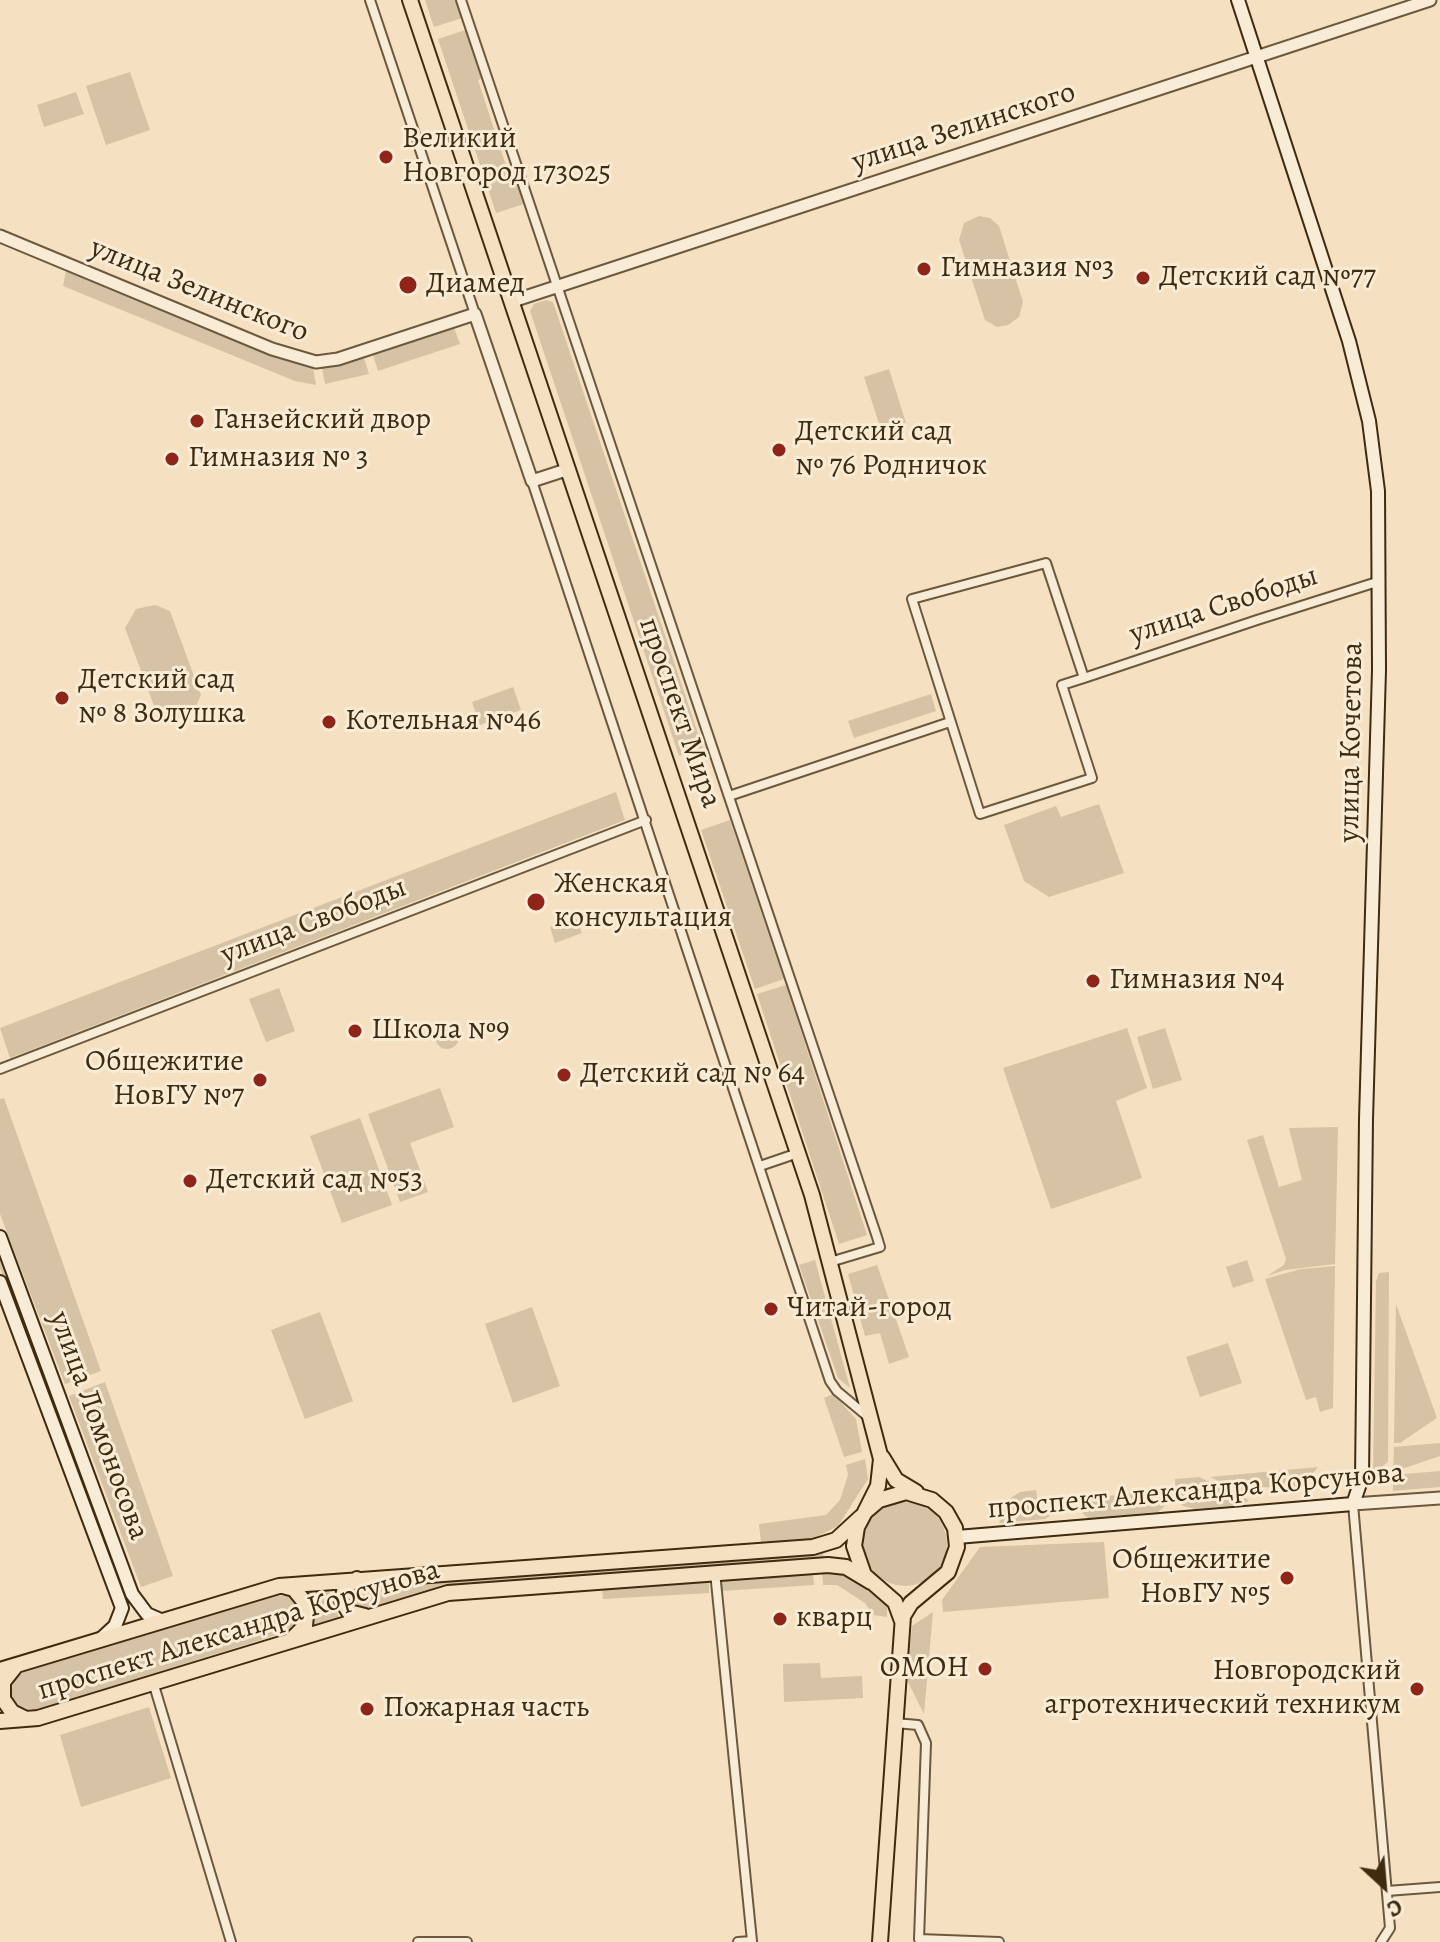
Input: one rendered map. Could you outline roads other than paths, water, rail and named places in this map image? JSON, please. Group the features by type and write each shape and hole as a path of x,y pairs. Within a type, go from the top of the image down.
{"main road":[{"name":"проспект Мира","path":"410,0 799,1153 879,1449 878,1486 863,1515"},
{"name":"улица Кочетова","path":"1238,0 1322,253 1361,388 1377,482 1380,581 1363,1452 1362,1478 1353,1504"},
{"name":"улица Ломоносова","path":"0,1237 137,1602"},
{"name":"улица Ломоносова","path":"0,1282 122,1608"},
{"name":"проспект Мира","path":"879,1449 896,1480 924,1496"},
{"path":"880,1942 902,1621 908,1606 936,1586 953,1564 957,1537 946,1512 924,1496 906,1492 887,1496 863,1515 854,1536 855,1556 875,1585 898,1606 902,1621"},
{"name":"проспект Александра Корсунова","path":"957,1537 1353,1504"},
{"name":"проспект Александра Корсунова","path":"0,1670 279,1586 813,1547 836,1540 863,1515"},
{"name":"проспект Александра Корсунова","path":"0,1721 33,1719 458,1592 834,1565 854,1570 875,1585"},
{"path":"357,1579 342,1593 344,1607 355,1615 373,1615"},
{"path":"875,1585 908,1595 936,1586"},
{"path":"279,1586 294,1589 307,1605 305,1626 290,1640"},
{"path":"100,1640 115,1626 122,1608 132,1610 137,1602 147,1614 163,1621"},
{"path":"21,1664 5,1677 3,1699 17,1716 33,1719"}],"street":[{"path":"370,0 646,820 830,1381 837,1391 872,1420"},
{"path":"461,0 880,1247 830,1262"},
{"name":"улица Зелинского","path":"513,301 1430,0"},
{"name":"улица Зелинского","path":"0,236 272,349 316,362 338,359 475,314"},
{"path":"532,481 569,469"},
{"name":"улица Свободы","path":"1084,678 1046,563 912,599 980,814 1092,778 1062,685 1084,678 1380,581"},
{"path":"729,796 950,722"},
{"name":"улица Свободы","path":"0,1069 646,820"},
{"path":"760,1166 799,1153"},
{"name":"проспект Александра Корсунова","path":"1353,1504 1440,1498"},
{"path":"1353,1504 1390,1928 1381,1942"},
{"path":"715,1572 752,1941 738,1942"},
{"path":"153,1682 231,1942"},
{"path":"895,1723 918,1725 926,1743 919,1939 999,1942"},
{"path":"1387,1891 1440,1887"},
{"path":"418,1942 467,1942"}],"place":[{"name":"Великий Новгород 173025","path":"386,157"},
{"name":"Гимназия №3","path":"924,269"},
{"name":"Детский сад №77","path":"1143,278"},
{"name":"Диамед","path":"408,285"},
{"name":"Ганзейский двор","path":"197,421"},
{"name":"Детский сад № 76 Родничок","path":"779,450"},
{"name":"Гимназия № 3","path":"172,459"},
{"name":"Детский сад № 8 Золушка","path":"62,698"},
{"name":"Котельная №46","path":"329,722"},
{"name":"Женская консультация","path":"536,902"},
{"name":"Гимназия №4","path":"1093,981"},
{"name":"Школа №9","path":"355,1031"},
{"name":"Детский сад № 64","path":"564,1075"},
{"name":"Общежитие НовГУ №7","path":"260,1080"},
{"name":"Детский сад №53","path":"190,1181"},
{"name":"Читай-город","path":"771,1309"},
{"name":"Общежитие НовГУ №5","path":"1287,1578"},
{"name":"кварц","path":"780,1619"},
{"name":"ОМОН","path":"985,1669"},
{"name":"Новгородский агротехнический техникум","path":"1417,1689"},
{"name":"Пожарная часть","path":"367,1709"}]}
